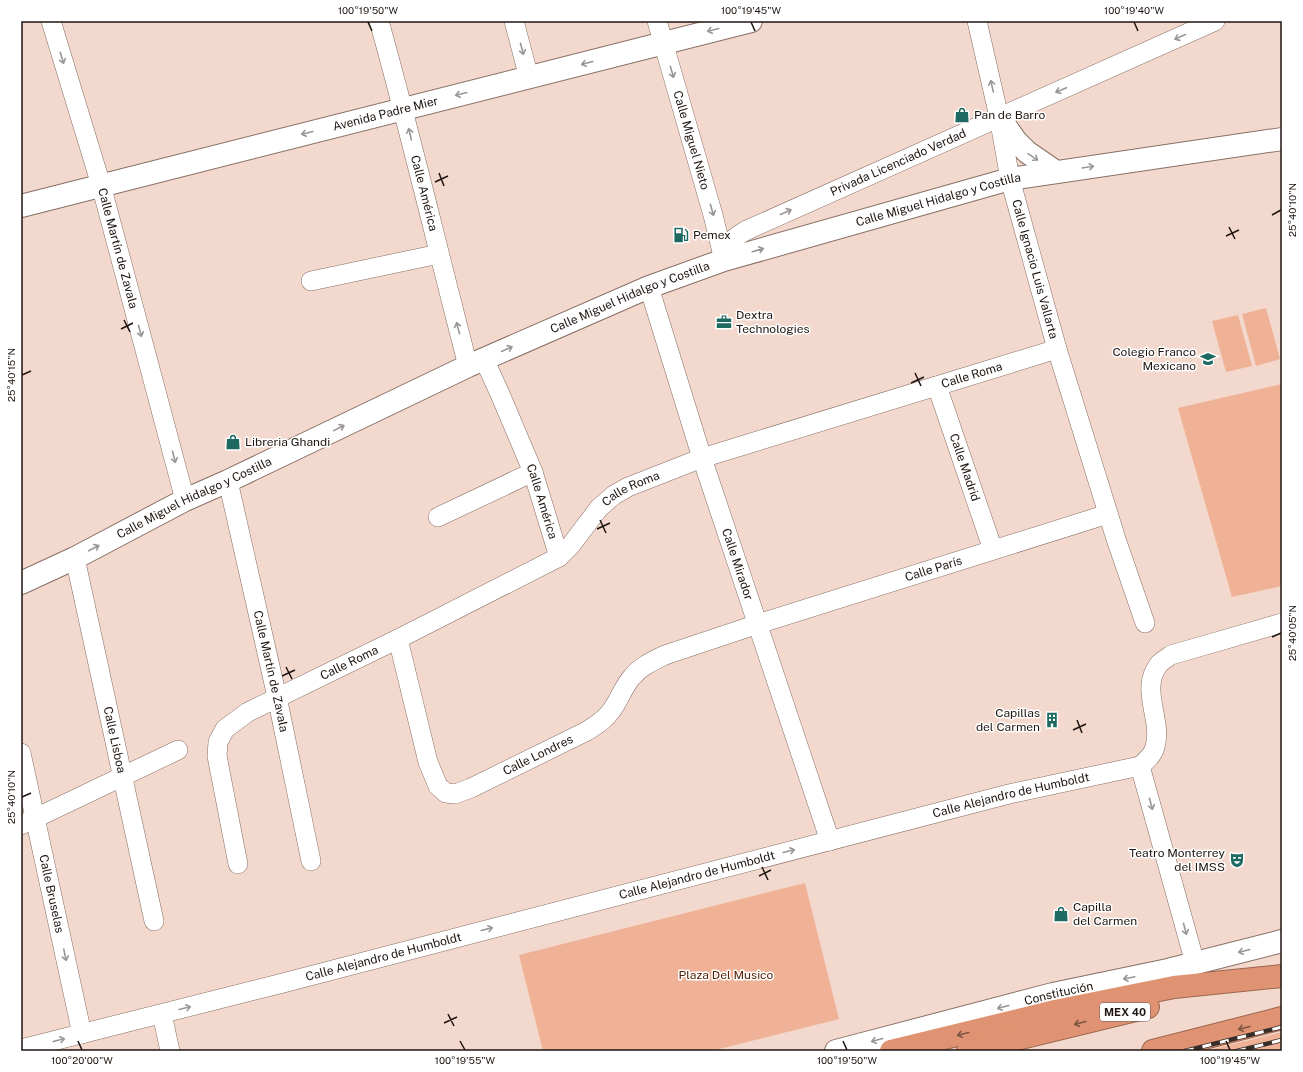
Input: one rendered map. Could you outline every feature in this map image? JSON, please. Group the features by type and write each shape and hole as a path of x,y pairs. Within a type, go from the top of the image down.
{"highway":[{"path":"891,1051 1055,1011 1174,987 1282,976"},
{"name":"MEX 40","path":"968,1051 1176,1000 1282,976"},
{"path":"1153,1051 1282,1018"}],"street":[{"name":"Calle Martín de Zavala","path":"51,21 101,185 185,500"},
{"name":"Calle América","path":"379,21 404,108 439,254 476,363 500,394 532,472 559,557"},
{"path":"514,21 529,78"},
{"name":"Calle Miguel Nieto","path":"657,21 727,259"},
{"name":"Avenida Padre Mier","path":"21,206 750,21"},
{"name":"Calle Ignacio Luis Vallarta","path":"976,21 999,117 1010,179 1057,349 1108,514 1145,624"},
{"name":"Privada Licenciado Verdad","path":"727,259 730,241 747,230 1215,21"},
{"path":"999,117 1016,141 1027,152 1056,172"},
{"name":"Calle Miguel Hidalgo y Costilla","path":"21,583 75,558 185,500 228,482 476,363 649,287 727,259 1010,179 1282,139"},
{"path":"311,281 439,254"},
{"name":"Calle Mirador","path":"649,287 702,458 830,841"},
{"name":"Calle Roma","path":"238,864 217,756 218,742 225,729 248,712 398,639 559,557 571,545 599,508 614,495 628,487 702,458 1057,349"},
{"name":"Calle Madrid","path":"937,386 993,550"},
{"path":"438,517 532,472"},
{"name":"Calle Martín de Zavala","path":"228,482 278,697 311,861"},
{"name":"Calle París","path":"758,624 1108,514"},
{"name":"Calle Lisboa","path":"75,558 154,921"},
{"path":"1195,963 1140,766 1151,756 1155,748 1157,735 1150,690 1152,677 1159,664 1171,655 1282,622"},
{"name":"Calle Londres","path":"398,639 428,762 438,786 446,793 455,794 471,788 587,731 611,712 631,678 642,667 652,661 665,655 758,624"},
{"path":"28,821 178,750"},
{"name":"Calle Bruselas","path":"21,753 28,821 82,1034"},
{"name":"Calle Alejandro de Humboldt","path":"21,1049 162,1014 1009,794 1140,766"},
{"name":"Constitución","path":"836,1051 1053,994 1195,963 1282,941"},
{"path":"162,1014 170,1051"}],"green space":[{"path":"1266,308 1280,359 1256,366 1242,314"},
{"path":"1238,315 1252,366 1226,372 1212,321"},
{"path":"1282,384 1282,586 1232,597 1178,408"},
{"name":"Plaza Del Musico","path":"805,883 839,1019 711,1051 543,1051 519,955"},
{"path":"1282,1032 1282,1051 1205,1051"}],"railway":[{"path":"1185,1051 1282,1027"},
{"path":"1237,1051 1282,1040"}],"place":[{"name":"Pan de Barro","path":"962,115"},
{"name":"Pemex","path":"681,235"},
{"name":"Dextra Technologies","path":"724,322"},
{"name":"Colegio Franco Mexicano","path":"1208,359"},
{"name":"Libreria Ghandi","path":"233,442"},
{"name":"Capillas del Carmen","path":"1052,720"},
{"name":"Teatro Monterrey del IMSS","path":"1237,860"},
{"name":"Capilla del Carmen","path":"1061,914"}]}
